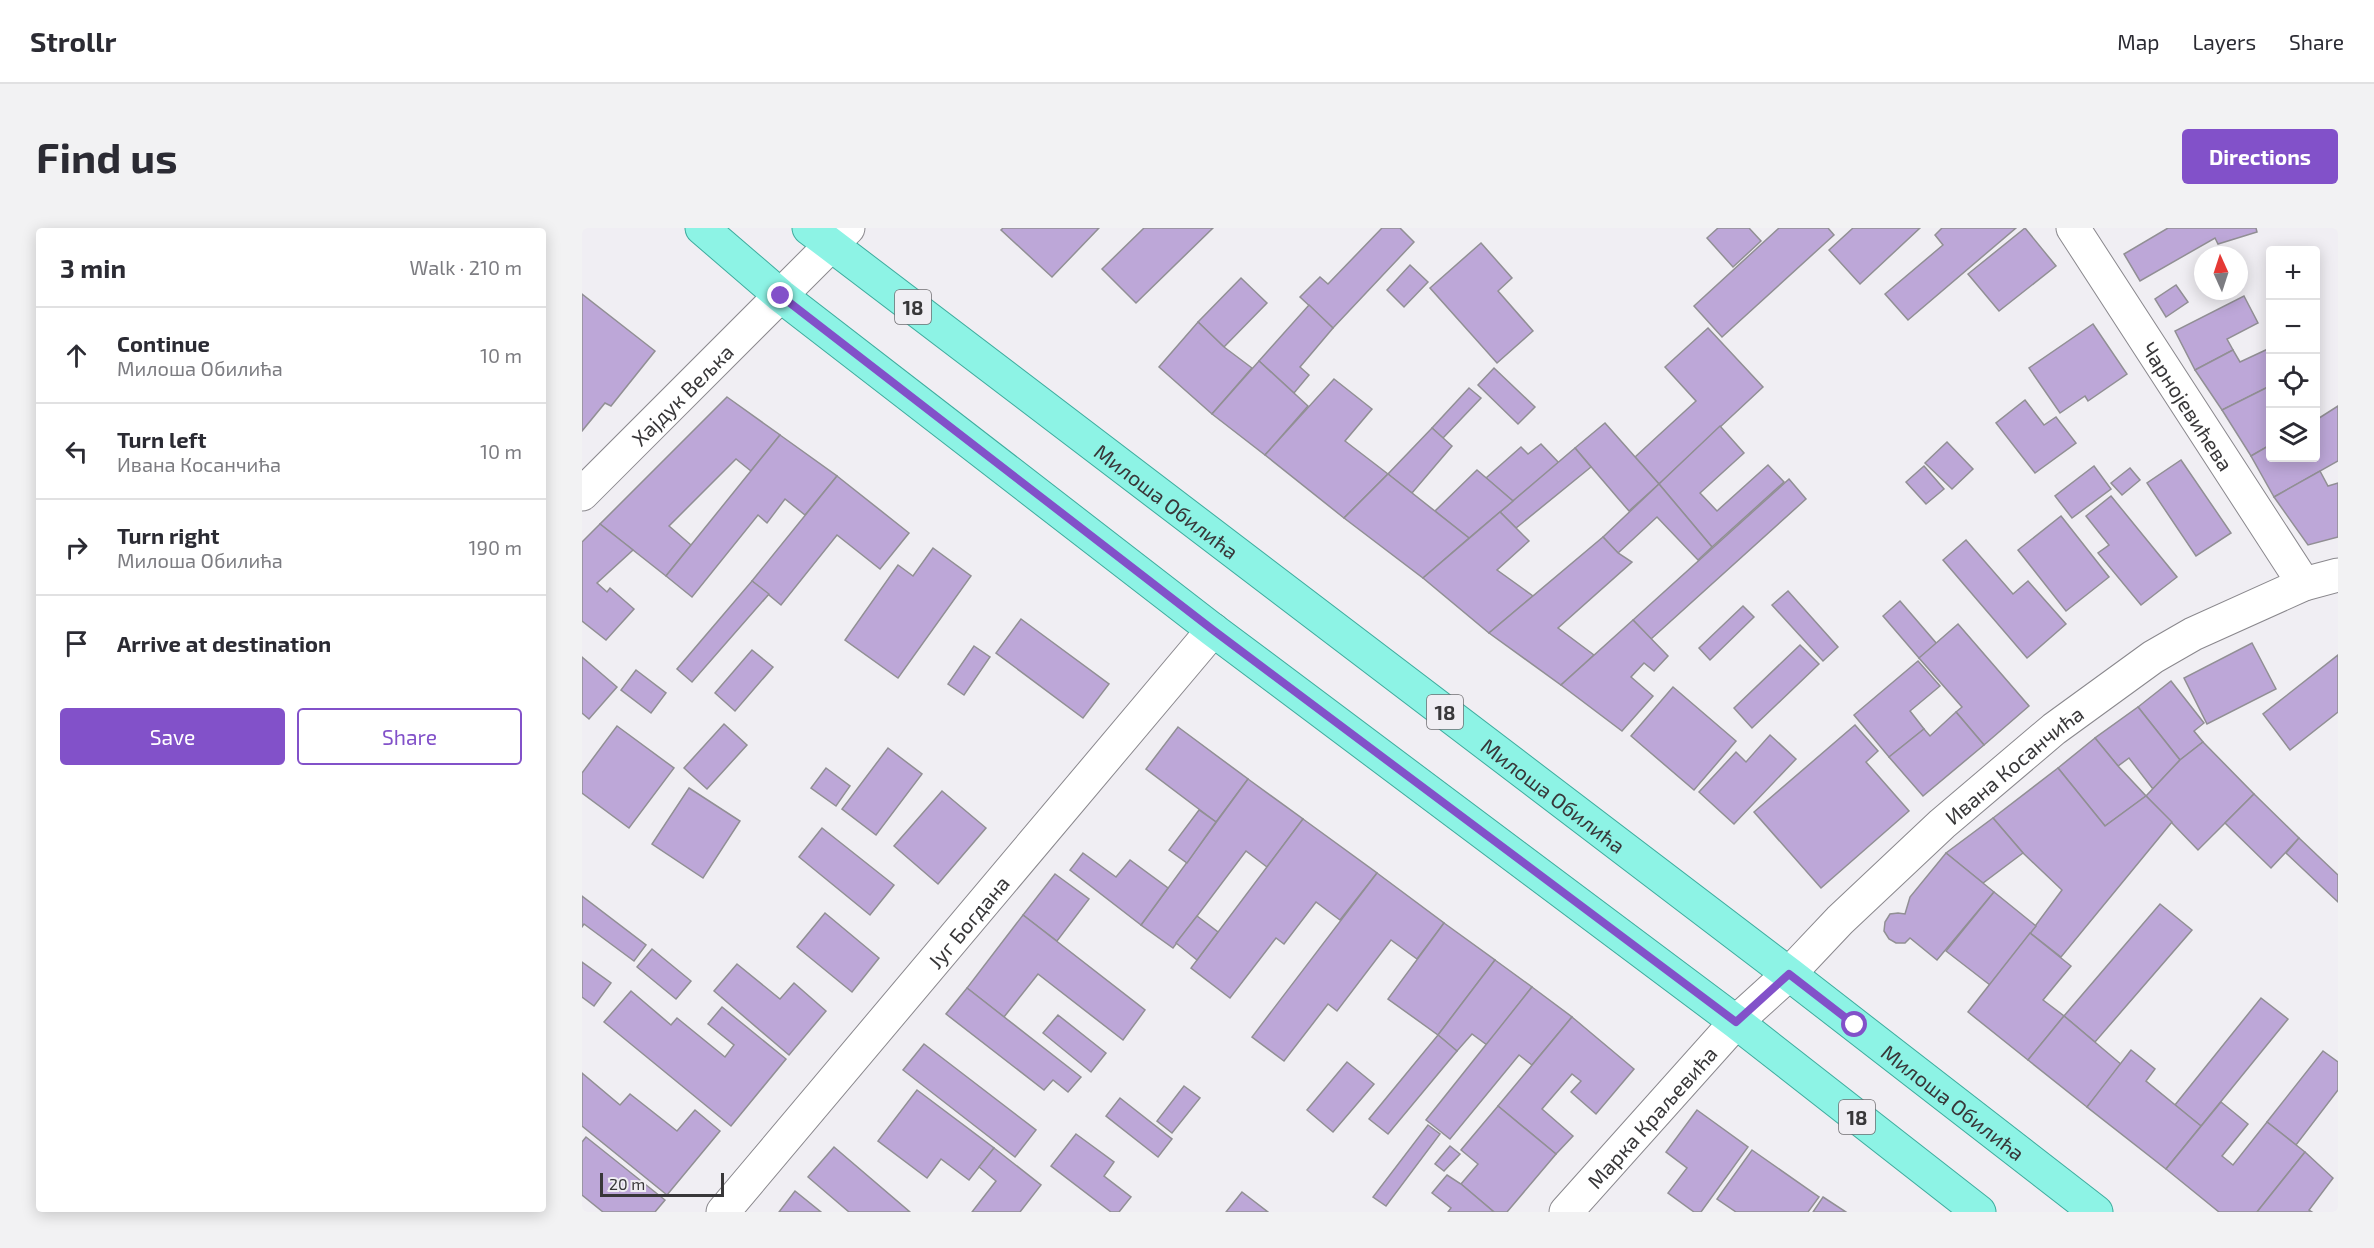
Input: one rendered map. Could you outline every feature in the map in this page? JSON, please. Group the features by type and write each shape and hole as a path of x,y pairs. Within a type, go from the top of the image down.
{"main road":[{"name":"18","path":"702,228 781,296 1213,630 1736,1022 1979,1212"},
{"name":"Милоша Обилића","path":"829,234 2096,1212"}],"street":[{"name":"Чарнојевићева","path":"2073,228 2304,584"},
{"name":"Хајдук Вељка","path":"582,494 781,296 829,234"},
{"name":"Ивана Косанчића","path":"1736,1022 1789,974 1840,920 1942,824 2054,729 2153,657 2193,634 2304,584 2338,574"},
{"name":"Југ Богдана","path":"723,1212 1213,630"},
{"name":"Марка Краљевића","path":"1566,1212 1736,1022"}],"building":[{"path":"1003,228 1099,228 1052,277 1001,230"},
{"path":"1144,228 1213,228 1136,303 1102,269"},
{"path":"1382,228 1400,228 1414,242 1333,328 1300,297 1320,277 1328,284"},
{"path":"1718,228 1749,228 1761,241 1733,267 1707,238"},
{"path":"1779,228 1828,228 1834,235 1722,337 1694,306"},
{"path":"1853,228 1920,228 1860,284 1829,250"},
{"path":"1942,228 2016,228 1908,320 1885,294 1943,245 1935,235"},
{"path":"2025,228 2056,266 1999,311 1968,274"},
{"path":"2168,228 2256,228 2257,232 2218,244 2215,238 2201,246 2194,246 2194,250 2140,281 2124,254"},
{"path":"1481,243 1512,278 1498,291 1533,331 1497,363 1430,288"},
{"path":"1410,265 1428,282 1404,307 1387,290"},
{"path":"1241,278 1267,303 1224,347 1198,322"},
{"path":"2176,285 2188,302 2166,317 2155,299"},
{"path":"582,294 655,351 611,406 605,403 582,431"},
{"path":"2236,300 2246,300 2258,323 2227,339 2233,350 2195,370 2175,331"},
{"path":"1309,305 1333,328 1300,367 1309,375 1294,393 1259,361"},
{"path":"1198,322 1224,347 1252,368 1212,414 1159,367"},
{"path":"2093,324 2127,374 2088,401 2085,396 2060,413 2029,368"},
{"path":"1708,328 1763,387 1659,484 1635,457 1696,401 1665,367"},
{"path":"2233,350 2240,362 2266,350 2266,388 2222,410 2195,370"},
{"path":"1259,361 1308,406 1265,455 1212,414"},
{"path":"1494,368 1535,407 1518,424 1478,385"},
{"path":"1334,379 1372,409 1345,441 1388,474 1344,518 1265,455"},
{"path":"1469,388 1481,398 1443,438 1432,428"},
{"path":"2266,388 2266,447 2251,456 2222,410"},
{"path":"727,397 780,435 751,471 736,459 669,526 691,545 666,576 600,524"},
{"path":"2025,400 2044,425 2056,417 2076,443 2035,473 1996,423"},
{"path":"2338,406 2338,461 2274,497 2251,456 2266,447 2266,462 2320,462 2320,417"},
{"path":"1605,423 1659,484 1629,511 1575,448"},
{"path":"1720,426 1744,453 1700,493 1717,511 1768,465 1784,482 1712,547 1659,484"},
{"path":"1432,428 1452,446 1412,493 1388,474"},
{"path":"780,435 837,476 805,515 785,499 767,523 758,515 692,597 666,576"},
{"path":"1947,442 1973,469 1952,489 1925,463"},
{"path":"1541,444 1559,463 1513,501 1486,478 1521,447 1528,454"},
{"path":"1575,448 1591,467 1516,528 1500,512"},
{"path":"2181,460 2231,533 2196,556 2147,483"},
{"path":"1924,466 1944,489 1926,504 1906,482"},
{"path":"2094,466 2111,489 2072,518 2055,496"},
{"path":"2130,468 2140,480 2122,495 2111,483"},
{"path":"1477,470 1513,501 1469,538 1435,511"},
{"path":"2320,471 2328,486 2338,483 2338,537 2308,545 2274,497"},
{"path":"1388,474 1469,538 1423,578 1344,518"},
{"path":"837,476 909,533 880,569 837,535 781,605 752,581"},
{"path":"1789,479 1806,499 1651,639 1633,620"},
{"path":"1659,484 1712,547 1698,560 1657,517 1618,553 1603,537"},
{"path":"2111,496 2177,577 2141,605 2098,553 2109,545 2086,516"},
{"path":"1500,512 1529,541 1497,570 1533,596 1489,633 1423,578"},
{"path":"2061,516 2109,577 2066,611 2018,550"},
{"path":"600,524 633,550 597,583 607,592 610,588 634,609 606,640 582,621 582,542"},
{"path":"1603,537 1618,553 1632,562 1558,628 1594,655 1561,685 1489,633"},
{"path":"1966,540 2013,594 2028,581 2066,624 2027,658 1943,560"},
{"path":"933,548 971,576 898,678 845,640 898,565 913,576"},
{"path":"752,581 769,594 692,682 677,669"},
{"path":"1788,591 1838,647 1823,661 1772,605"},
{"path":"1900,601 1937,644 1919,658 1883,616"},
{"path":"1743,606 1754,617 1710,660 1699,648"},
{"path":"1021,619 1109,684 1083,718 996,653"},
{"path":"1633,620 1668,656 1654,671 1644,663 1631,677 1653,696 1622,731 1561,685"},
{"path":"1958,624 2029,706 1984,745 1956,712 1962,707 1919,658"},
{"path":"2252,643 2276,689 2207,724 2184,678"},
{"path":"1800,645 1819,664 1752,728 1734,708"},
{"path":"974,646 990,657 964,695 948,684"},
{"path":"752,650 773,667 735,711 715,693"},
{"path":"2338,655 2338,712 2290,750 2263,714"},
{"path":"582,657 617,687 589,719 582,713"},
{"path":"1918,661 1940,686 1910,711 1924,729 1889,757 1854,715"},
{"path":"636,670 666,693 651,713 621,690"},
{"path":"2171,681 2204,723 2194,731 2203,742 2180,760 2138,707"},
{"path":"1673,687 1736,741 1694,790 1631,736"},
{"path":"2138,707 2180,760 2153,789 2129,758 2118,766 2095,738"},
{"path":"1956,712 1984,745 1923,796 1889,757 1924,729 1930,736"},
{"path":"724,724 747,745 707,789 684,768"},
{"path":"1855,725 1878,751 1866,762 1909,811 1821,888 1754,812"},
{"path":"617,726 674,768 629,828 582,793 582,773"},
{"path":"1178,727 1248,779 1216,822 1146,769"},
{"path":"1770,735 1796,759 1734,824 1699,792 1736,752 1746,762"},
{"path":"2095,738 2146,796 2105,826 2058,768"},
{"path":"2203,742 2254,794 2198,850 2146,796 2180,760"},
{"path":"888,748 922,774 876,835 842,809"},
{"path":"826,768 850,786 836,806 811,788"},
{"path":"2058,768 2105,826 2146,796 2172,822 2061,957 2030,933 2062,890 2023,853 1993,818"},
{"path":"1248,779 1303,819 1267,867 1246,851 1173,948 1141,925"},
{"path":"689,788 740,821 703,878 652,844"},
{"path":"942,791 986,828 938,884 894,846"},
{"path":"2254,794 2299,838 2271,868 2225,823"},
{"path":"1199,810 1216,822 1187,863 1169,850"},
{"path":"1993,818 2023,853 1983,883 1946,853"},
{"path":"1303,819 1377,873 1340,920 1316,902 1284,944 1276,938 1230,998 1191,968"},
{"path":"822,828 894,885 870,915 799,857"},
{"path":"2299,838 2338,875 2338,902 2286,853"},
{"path":"1083,853 1116,877 1130,860 1168,888 1141,925 1070,870"},
{"path":"1946,853 1994,892 1937,960 1910,938 1905,943 1896,943 1889,939 1884,931 1885,922 1890,914 1905,914 1910,897"},
{"path":"1377,873 1444,923 1417,959 1391,940 1337,1011 1328,1004 1284,1061 1252,1037"},
{"path":"1055,874 1089,899 1057,941 1023,915"},
{"path":"1994,892 2036,926 1990,985 1946,951"},
{"path":"582,896 646,945 634,961 584,924 582,927"},
{"path":"2160,904 2192,930 2095,1042 2064,1016"},
{"path":"825,913 879,958 852,992 797,947"},
{"path":"1023,915 1145,1010 1123,1040 1038,974 1004,1017 967,988"},
{"path":"1197,916 1218,932 1197,960 1176,943"},
{"path":"1444,923 1495,960 1438,1035 1388,999"},
{"path":"2030,933 2071,966 2043,1000 2064,1016 2028,1060 1968,1012"},
{"path":"652,949 691,981 676,999 637,967"},
{"path":"1495,960 1532,987 1487,1045 1472,1034 1457,1051 1438,1035"},
{"path":"582,962 611,983 594,1006 582,997"},
{"path":"737,964 780,999 794,983 826,1011 789,1055 714,991"},
{"path":"1532,987 1572,1017 1532,1065 1519,1055 1450,1139 1426,1120"},
{"path":"967,988 1081,1077 1068,1092 1053,1080 1044,1090 946,1014"},
{"path":"631,991 671,1025 677,1018 725,1057 734,1045 708,1024 722,1007 786,1059 731,1126 604,1022"},
{"path":"2261,998 2288,1019 2201,1126 2175,1105"},
{"path":"1058,1015 1106,1053 1091,1072 1043,1033"},
{"path":"2064,1016 2122,1065 2087,1107 2028,1060"},
{"path":"1572,1017 1634,1069 1596,1114 1571,1092 1581,1081 1572,1074 1542,1109 1573,1136 1556,1154 1498,1106"},
{"path":"1438,1035 1457,1051 1388,1134 1369,1119"},
{"path":"924,1044 1036,1130 1015,1157 903,1070"},
{"path":"2131,1050 2155,1069 2146,1081 2201,1126 2166,1169 2087,1107"},
{"path":"2323,1051 2338,1062 2338,1090 2296,1145 2267,1122"},
{"path":"1347,1062 1374,1084 1333,1132 1307,1110"},
{"path":"582,1073 620,1105 630,1094 677,1131 695,1110 720,1131 667,1195 582,1126"},
{"path":"1184,1086 1200,1098 1172,1133 1157,1121"},
{"path":"917,1090 994,1148 969,1180 941,1159 927,1178 878,1141"},
{"path":"1120,1098 1172,1139 1158,1157 1106,1116"},
{"path":"2221,1102 2248,1124 2222,1156 2233,1165 2267,1122 2305,1152 2257,1212 2219,1212 2166,1169"},
{"path":"1498,1106 1556,1154 1507,1212 1494,1212 1461,1184 1478,1164 1461,1150"},
{"path":"1697,1110 1748,1147 1701,1212 1694,1212 1668,1193 1687,1168 1666,1152"},
{"path":"1428,1125 1440,1134 1386,1206 1373,1197"},
{"path":"1076,1134 1114,1162 1104,1176 1131,1197 1119,1212 1111,1212 1051,1166"},
{"path":"586,1137 665,1200 655,1212 603,1212 582,1195 582,1142"},
{"path":"1450,1146 1460,1154 1444,1171 1435,1164"},
{"path":"834,1147 910,1212 849,1212 808,1177"},
{"path":"994,1148 1041,1185 1020,1212 972,1212 996,1181 979,1167"},
{"path":"1752,1150 1819,1197 1808,1212 1736,1212 1717,1199"},
{"path":"2305,1152 2333,1178 2309,1210 2312,1212 2257,1212"},
{"path":"1447,1175 1494,1212 1448,1212 1451,1208 1432,1193"},
{"path":"795,1191 821,1212 779,1212"},
{"path":"1242,1192 1268,1212 1226,1212"},
{"path":"1823,1197 1846,1212 1813,1212"}],"route":[{"path":"781,296 1213,630 1736,1022 1789,974 1855,1025"}]}
